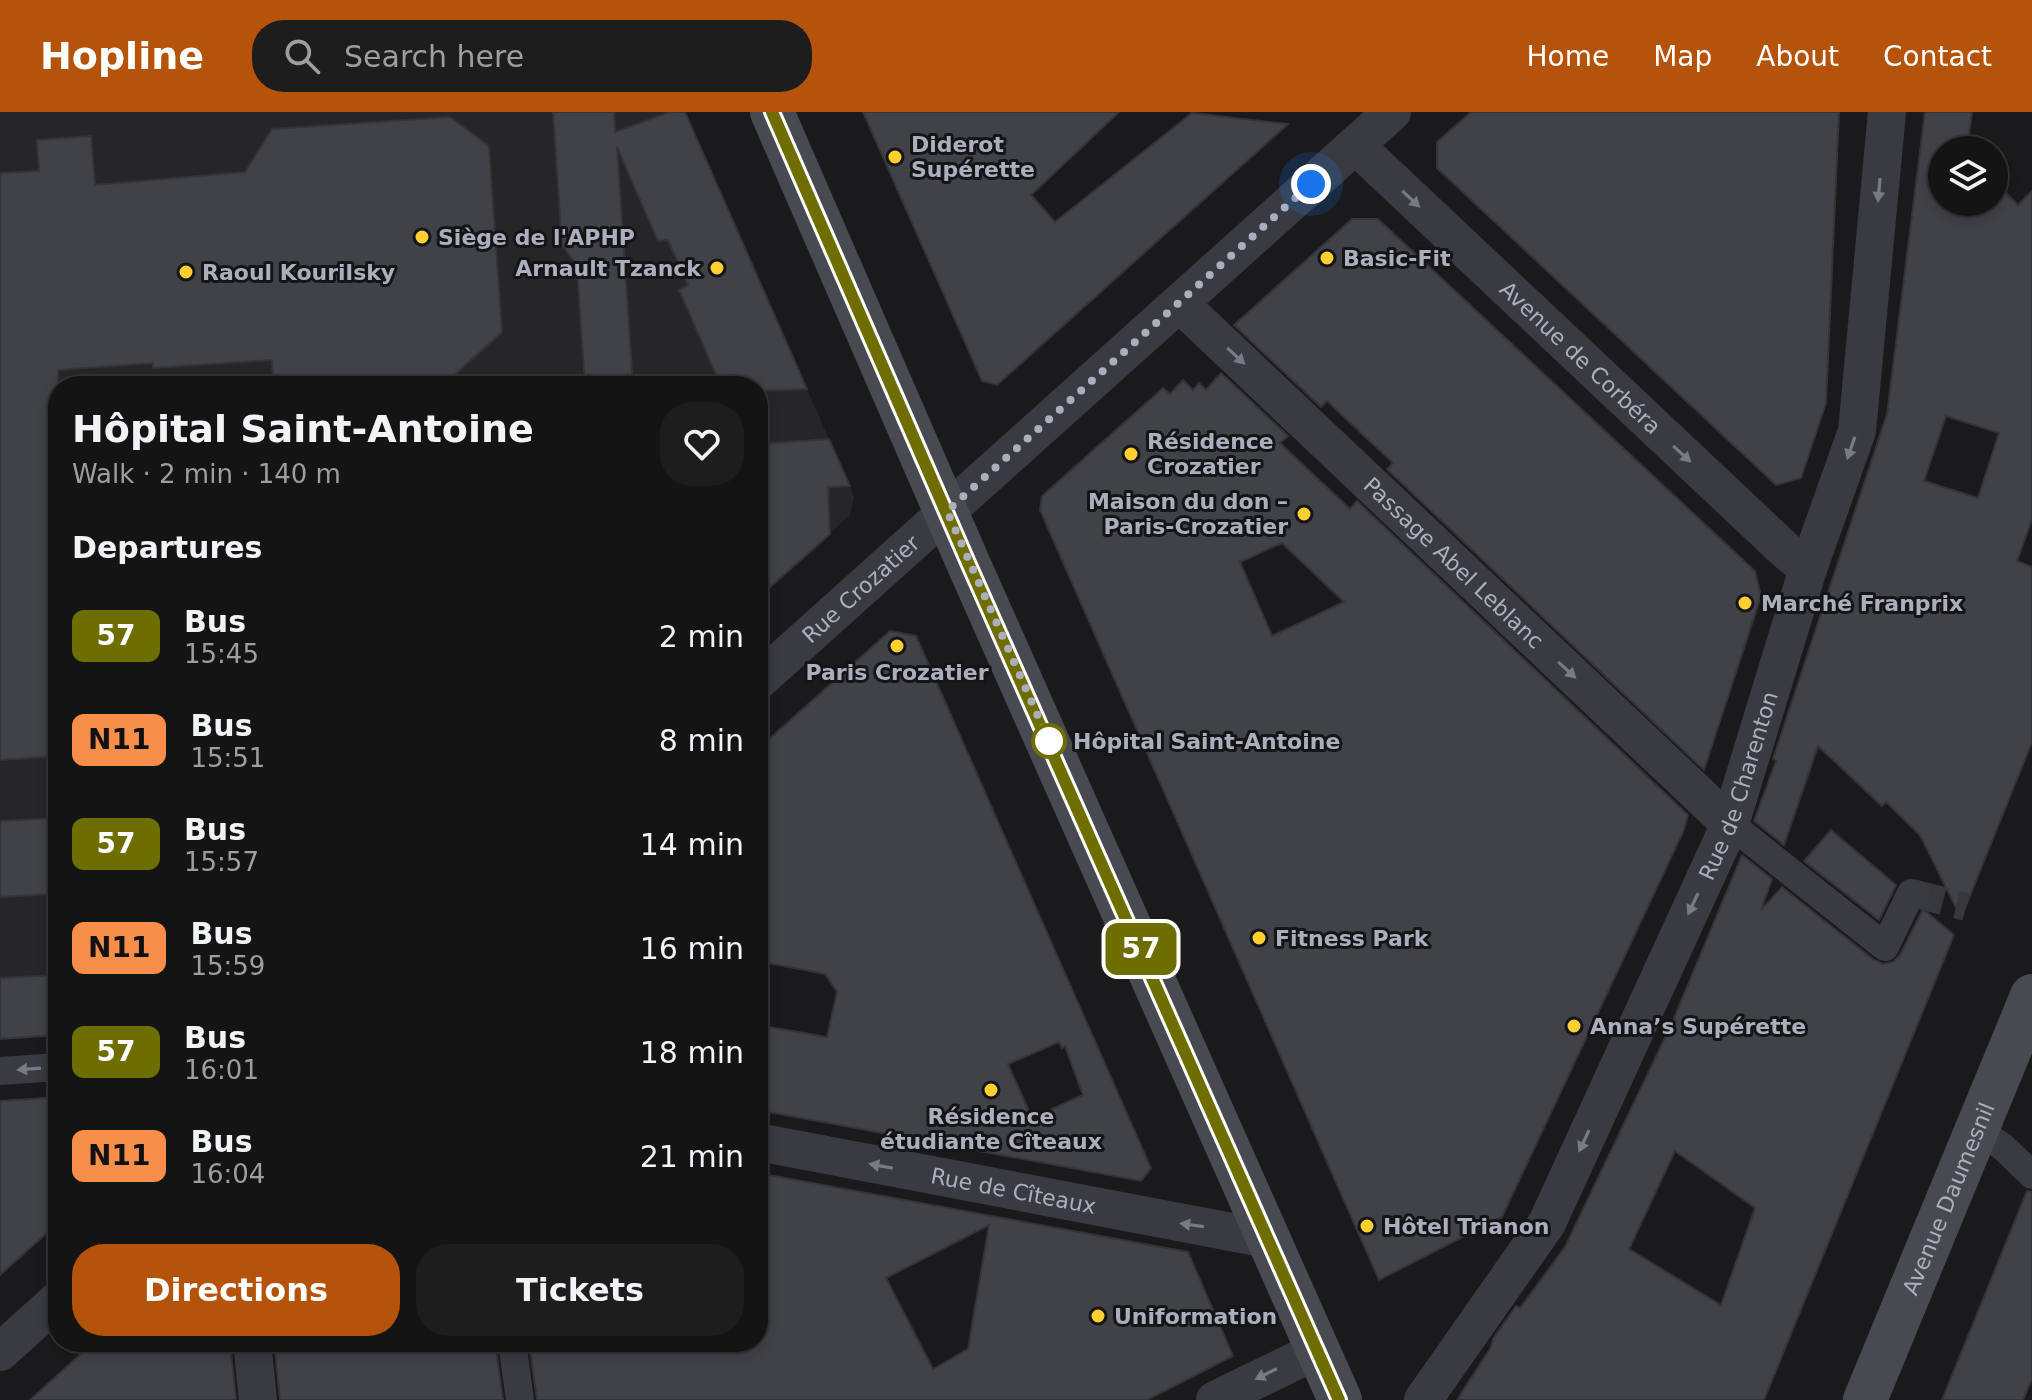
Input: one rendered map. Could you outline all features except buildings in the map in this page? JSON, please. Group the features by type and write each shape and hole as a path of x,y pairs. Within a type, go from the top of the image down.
{"main road":[{"path":"772,112 1340,1400"},
{"name":"Avenue Daumesnil","path":"1865,1400 2032,996"}],"street":[{"name":"Rue Crozatier","path":"768,672 1392,112"},
{"name":"Rue de Charenton","path":"1423,1400 1547,1223 1730,824 1808,569 1857,431 1887,112"},
{"name":"Avenue de Corbéra","path":"1355,145 1808,569"},
{"name":"Passage Abel Leblanc","path":"1179,303 1730,824"},
{"path":"1730,824 1885,947 1911,893 1916,894"},
{"path":"0,1071 48,1068"},
{"path":"1977,1129 2003,1147 2032,1175"},
{"name":"Rue de Cîteaux","path":"768,1144 1268,1239"},
{"path":"0,1352 48,1309"},
{"path":"1215,1400 1318,1350"},
{"path":"253,1352 258,1400"},
{"path":"513,1352 520,1400"}],"shaded area":[{"path":"0,112 685,112 854,496 850,515 768,589 768,376 48,376 48,1036 0,1039"}],"tunnel":[{"path":"1916,894 1966,907"}],"bus line":[{"name":"57","path":"772,112 1339,1400"}],"place":[{"name":"Diderot Supérette","path":"895,157"},
{"name":"Siège de l'APHP","path":"422,237"},
{"name":"Basic-Fit","path":"1327,258"},
{"name":"Arnault Tzanck","path":"717,268"},
{"name":"Raoul Kourilsky","path":"186,272"},
{"name":"Résidence Crozatier","path":"1131,454"},
{"name":"Maison du don – Paris-Crozatier","path":"1304,514"},
{"name":"Marché Franprix","path":"1745,603"},
{"name":"Paris Crozatier","path":"897,646"},
{"name":"Hôpital Saint-Antoine","path":"1049,741"},
{"name":"Fitness Park","path":"1259,938"},
{"name":"Anna’s Supérette","path":"1574,1026"},
{"name":"Résidence étudiante Cîteaux","path":"991,1090"},
{"name":"Hôtel Trianon","path":"1367,1226"},
{"name":"Uniformation","path":"1098,1316"}],"route":[{"path":"1049,741 947,511 1311,184"}]}
